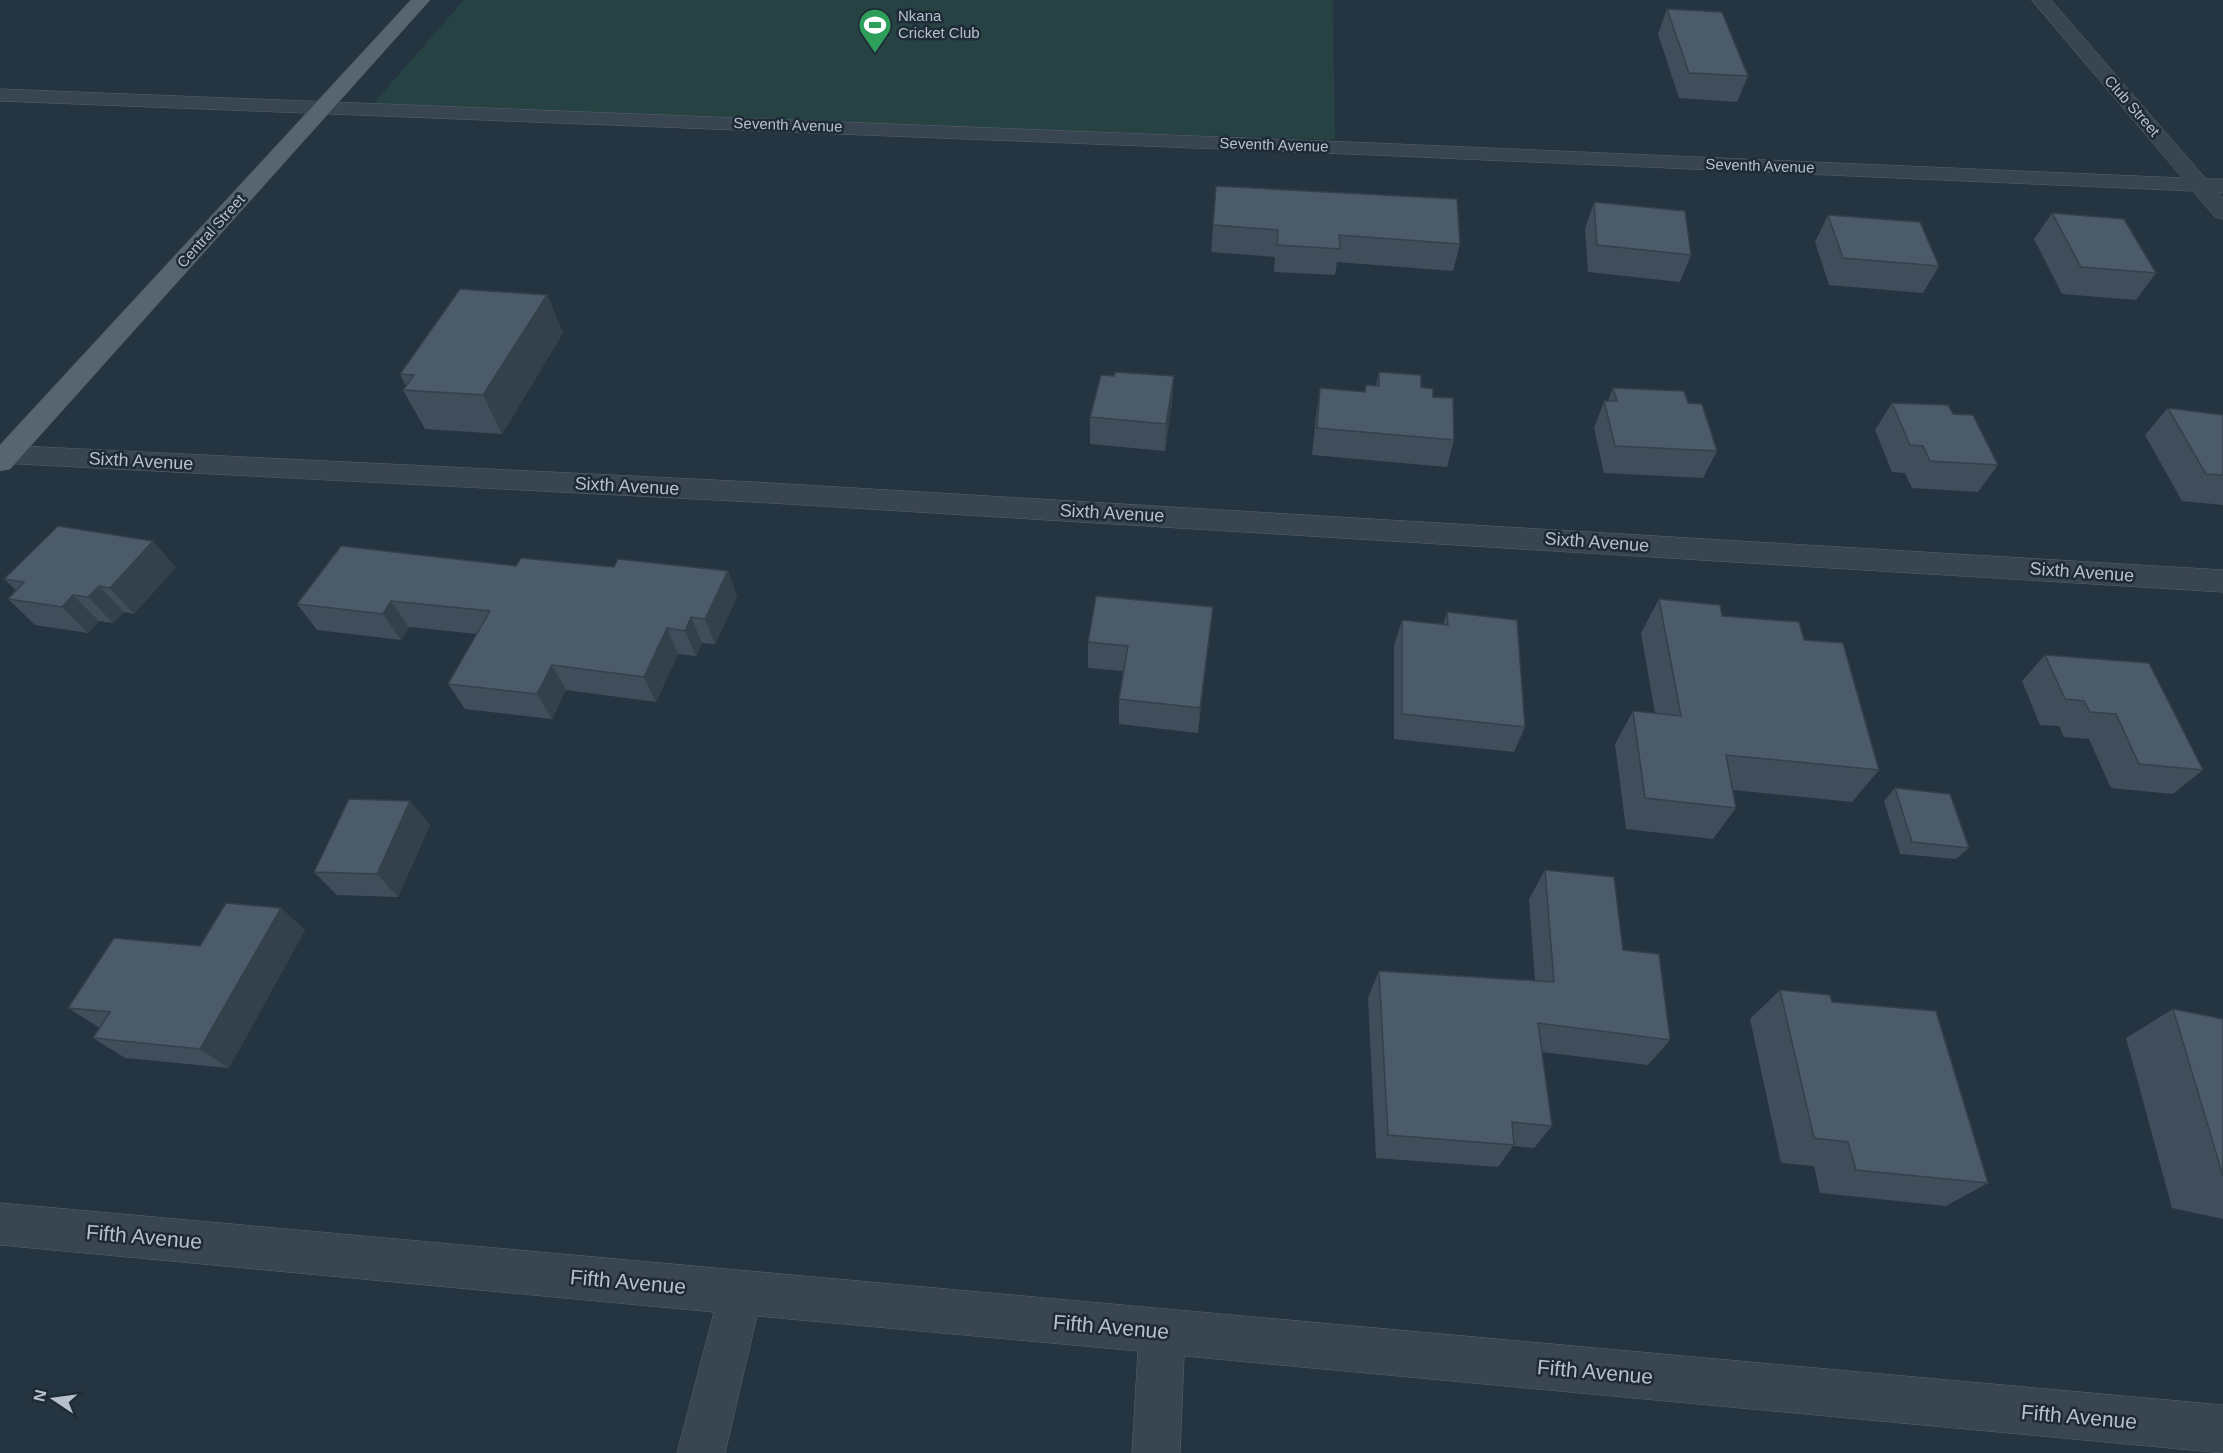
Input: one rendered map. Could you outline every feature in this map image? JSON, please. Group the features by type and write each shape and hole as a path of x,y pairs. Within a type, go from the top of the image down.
{"main road":[{"name":"Central Street","path":"2,456 421,0"}],"street":[{"name":"Club Street","path":"2041,0 2223,212"},
{"name":"Seventh Avenue","path":"0,95 325,106 2223,186"},
{"name":"Sixth Avenue","path":"2,456 778,494 2223,581"},
{"name":"Fifth Avenue","path":"0,1224 2223,1430"},
{"path":"701,1453 741,1292"},
{"path":"1156,1453 1162,1332"}],"green space":[{"name":"Nkana Cricket Club","path":"464,0 1333,0 1335,140 370,107"}],"building":[{"path":"1667,9 1722,12 1748,76 1689,73"},
{"path":"1216,186 1457,199 1460,244 1339,235 1340,249 1277,245 1278,230 1213,225"},
{"path":"1594,202 1685,211 1691,255 1597,245"},
{"path":"2052,213 2124,219 2156,273 2081,267"},
{"path":"1828,215 1920,222 1939,266 1843,258"},
{"path":"460,289 547,295 483,395 403,390 414,375 400,374"},
{"path":"1115,372 1174,376 1166,424 1090,417 1101,375 1114,376"},
{"path":"1379,372 1421,375 1421,387 1433,389 1433,397 1453,398 1454,440 1317,428 1320,388 1365,392 1366,385 1379,386"},
{"path":"1613,388 1684,391 1688,403 1702,404 1717,451 1615,446 1604,401 1617,401"},
{"path":"1892,403 1948,405 1953,414 1973,415 1998,465 1930,461 1923,446 1910,445"},
{"path":"2168,408 2223,415 2223,475 2206,474"},
{"path":"58,526 153,541 110,588 99,586 88,597 73,595 62,607 8,599 24,582 4,579"},
{"path":"341,546 516,566 521,558 614,567 618,559 728,571 705,619 691,617 685,631 667,628 644,677 552,665 537,694 448,684 490,611 391,601 383,614 297,604"},
{"path":"1096,596 1213,607 1200,708 1119,699 1128,646 1088,642"},
{"path":"1659,599 1720,605 1722,616 1799,622 1804,640 1843,643 1879,770 1726,755 1736,808 1645,798 1633,711 1681,716"},
{"path":"1447,612 1517,620 1525,727 1402,714 1402,620 1448,625"},
{"path":"2045,655 2149,663 2203,770 2139,764 2116,714 2090,712 2084,701 2065,699"},
{"path":"1895,788 1950,794 1969,848 1912,842"},
{"path":"349,799 410,801 377,874 314,872"},
{"path":"1545,870 1614,877 1623,950 1659,954 1670,1040 1538,1023 1552,1126 1512,1122 1514,1145 1388,1135 1379,971 1554,982"},
{"path":"226,903 281,908 200,1049 93,1038 110,1012 68,1008 114,938 200,946"},
{"path":"1780,990 1830,995 1832,1002 1936,1011 1988,1183 1856,1170 1848,1142 1814,1138"},
{"path":"2173,1009 2223,1019 2223,1176"}],"place":[{"name":"Nkana Cricket Club","path":"875,54"}]}
